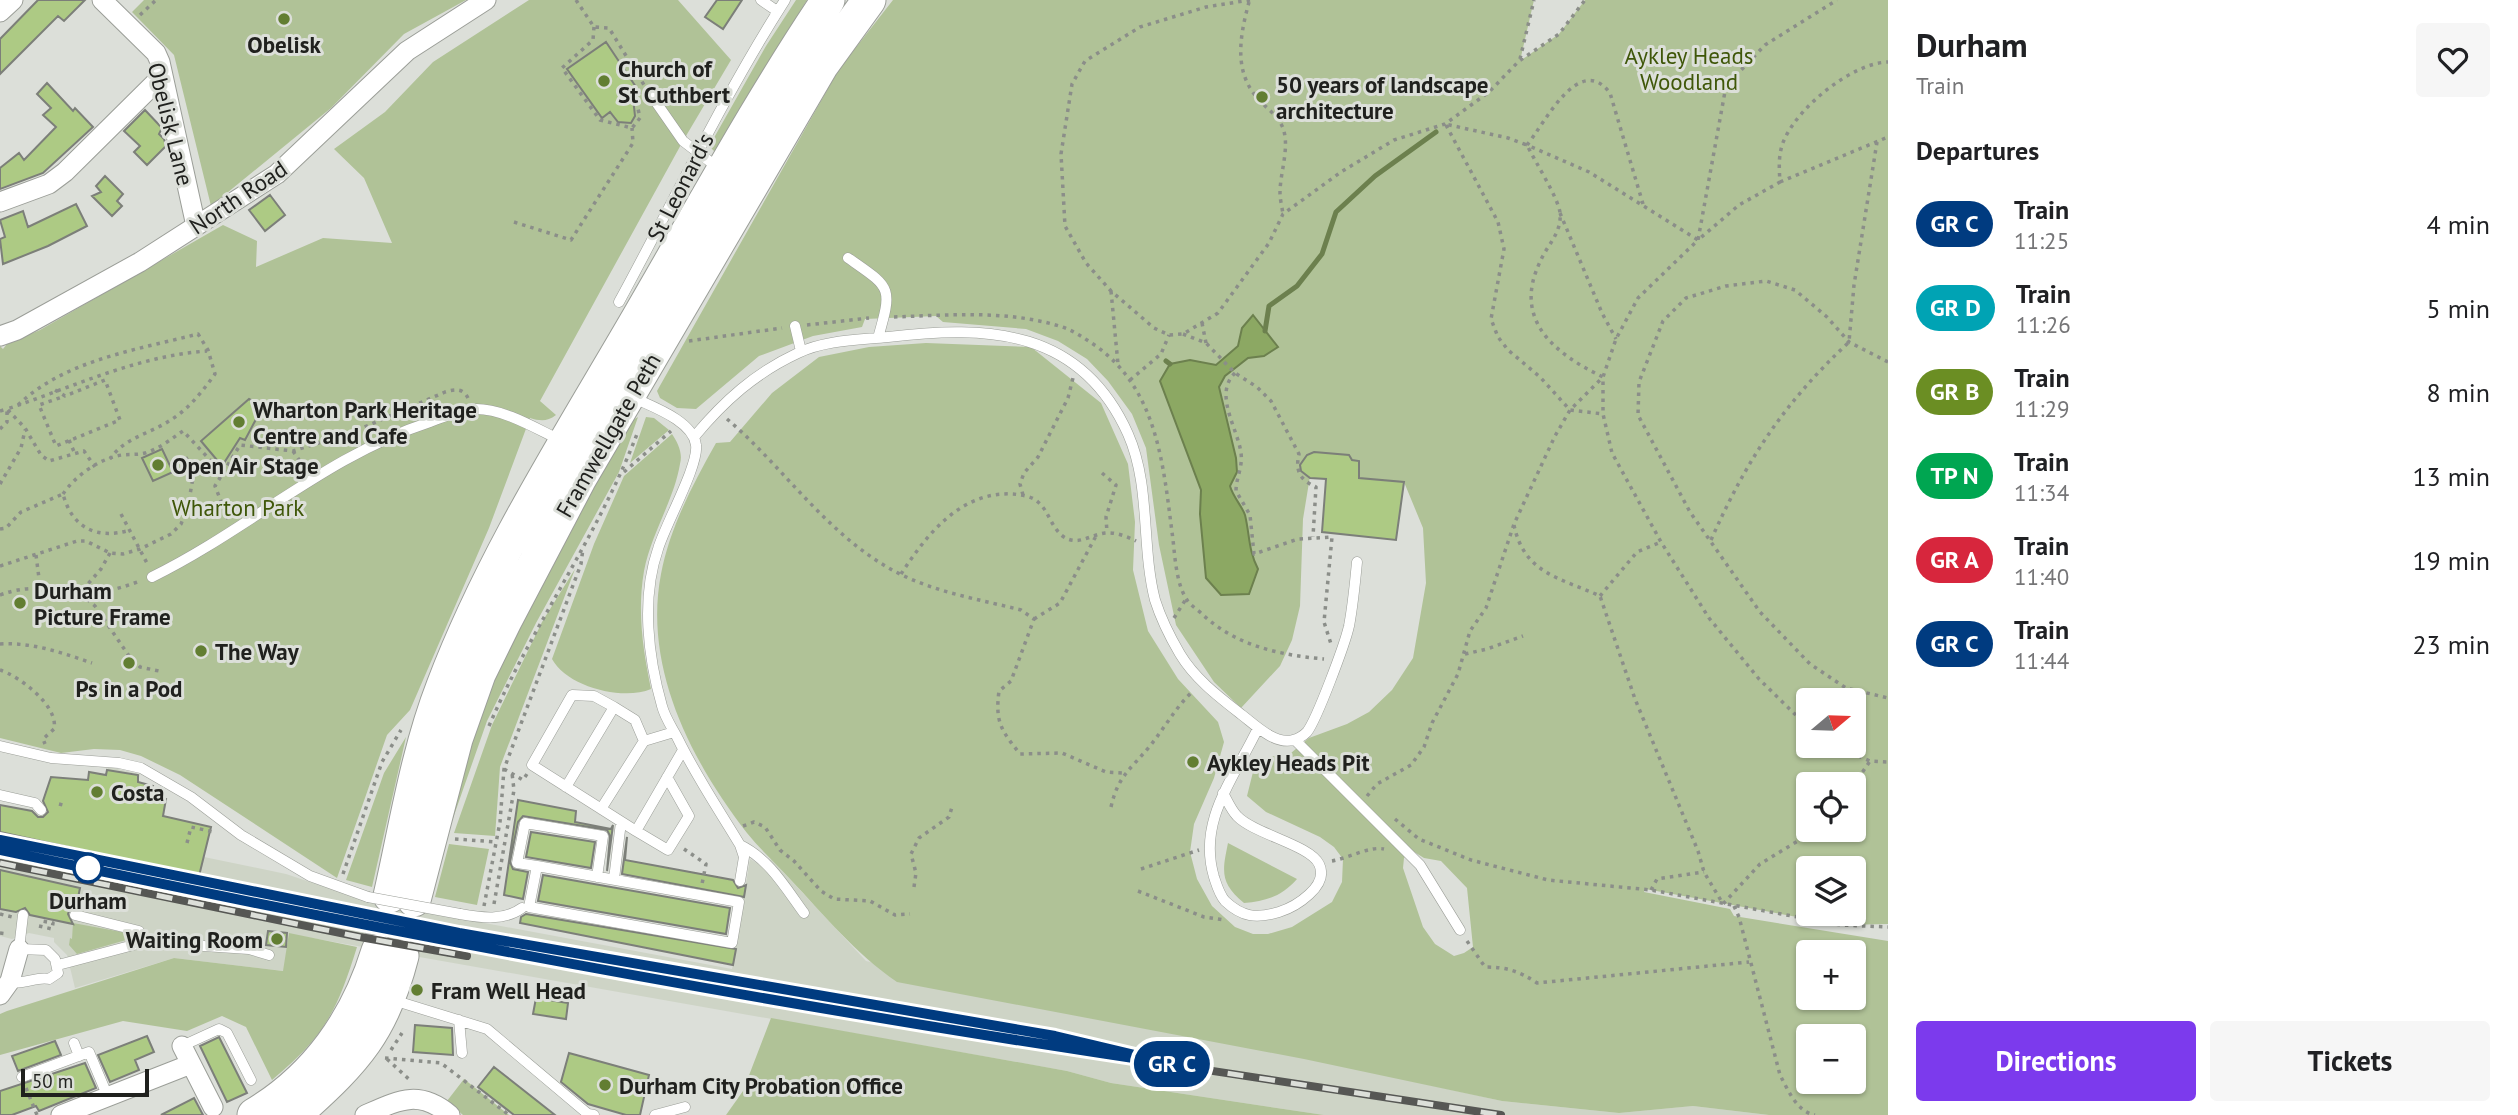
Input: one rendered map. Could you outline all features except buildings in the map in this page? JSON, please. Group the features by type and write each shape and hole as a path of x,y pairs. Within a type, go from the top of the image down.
{"highway":[{"name":"Framwellgate Peth","path":"394,903 424,749 443,687 513,536 564,442 615,388 728,175 828,0"},
{"name":"Framwellgate Peth","path":"394,903 480,674 579,480 615,388 685,236 728,175 822,65 869,0"},
{"path":"292,1115 342,1072 360,1052 389,999 391,948"},
{"path":"254,1115 285,1093 324,1056 355,1011 391,948"}],"street":[{"path":"0,12 13,0"},
{"name":"Obelisk Lane","path":"102,0 156,53 195,226"},
{"name":"North Road","path":"0,336 17,330 141,262 278,174 407,51 486,0"},
{"path":"0,202 49,184 65,172 162,76"},
{"path":"5,988 19,949"},
{"path":"182,1046 213,1107"},
{"path":"68,1114 191,1064"},
{"path":"365,1115 412,1097 438,1105 450,1115"}],"lane":[{"path":"761,0 777,11"},
{"name":"St Leonard's","path":"620,302 672,206 728,175 724,100 785,0"},
{"path":"651,95 682,141 728,175"},
{"path":"672,206 685,236"},
{"path":"848,258 877,278 886,289 888,298 878,338"},
{"path":"795,326 801,351"},
{"path":"694,437 717,410 753,377 801,351 836,342 926,332 1003,334 1035,342 1075,365 1096,384 1128,434 1136,456 1144,500 1150,569 1163,624 1181,656 1202,682 1258,728 1279,740 1295,740 1308,730 1349,624 1357,562"},
{"path":"615,388 681,423 694,437 696,445 693,464 653,561 648,594 650,644 662,708 683,750 740,845 744,858 740,881"},
{"path":"152,577 195,556 330,467 409,429 473,409 505,416 564,442"},
{"path":"644,741 635,720 594,696 572,695 532,765 668,850 689,816 667,778"},
{"path":"566,787 614,707"},
{"path":"1223,793 1236,816 1308,853 1319,863 1321,873 1313,892 1293,908 1264,916 1238,913 1220,895 1208,849 1211,827 1223,793 1258,728"},
{"path":"601,809 644,741 674,732"},
{"path":"1295,740 1420,865 1460,930"},
{"path":"0,746 51,758 119,763 141,768 191,797 241,835 310,876 338,887 394,903 460,914 505,916 522,908"},
{"path":"636,831 683,750"},
{"path":"0,795 35,803 41,810"},
{"path":"614,880 621,822"},
{"path":"537,866 529,907 732,943 739,902 597,877 537,866 517,863 525,823 603,836 597,877"},
{"path":"740,845 767,863 804,913"},
{"path":"5,988 40,978 52,979 58,972 58,965 46,950 19,949 23,915"},
{"path":"75,915 139,931 143,942"},
{"path":"58,965 160,938 204,946 249,948 269,955"},
{"path":"389,999 487,1029 589,1114 594,1115"},
{"path":"459,1020 462,1053"},
{"path":"182,1046 219,1029 227,1032 251,1080"},
{"path":"74,1043 79,1056"},
{"path":"24,1081 89,1052 108,1097"},
{"path":"655,1115 685,1107"}],"path":[{"path":"576,0 594,27 593,40 562,68 600,120 632,128"},
{"path":"1519,61 1534,0"},
{"path":"1183,334 1218,313 1269,243 1283,214 1341,172 1394,140 1445,124 1489,92 1519,61 1559,34 1585,0"},
{"path":"1698,240 1726,86 1765,45 1837,0"},
{"path":"1283,214 1280,193 1284,130 1278,119 1254,94 1242,63 1240,43 1250,1 1206,8 1140,27 1085,61 1072,84 1061,154 1065,226 1086,262 1111,291 1154,328 1169,335 1183,334 1206,343 1235,373 1257,387 1271,401 1299,454 1299,475 1305,482 1316,487 1313,537"},
{"path":"514,222 571,240 633,143 632,128 640,118 637,104 651,95 609,29 594,27"},
{"path":"1780,182 1779,158 1785,138 1816,99 1864,67 1888,62"},
{"path":"1527,145 1567,91 1577,83 1589,79 1602,82 1610,93 1622,127 1626,151 1643,204"},
{"path":"1445,124 1508,138 1588,172 1698,240"},
{"path":"1445,124 1498,222 1504,249 1491,320 1498,337 1570,410 1604,414"},
{"path":"1796,715 1759,679 1709,618 1661,542 1612,453 1604,414 1603,377 1616,339 1638,298 1739,205 1780,182 1888,137"},
{"path":"1711,541 1729,499 1780,416 1811,377 1849,342 1854,285 1877,142"},
{"path":"1527,145 1616,339"},
{"path":"1560,212 1556,238 1540,261 1531,288 1532,314 1545,338 1582,367 1603,377"},
{"path":"1888,362 1849,342 1827,317 1795,290 1766,281 1726,286 1686,298 1663,321 1639,382 1638,415 1690,512 1760,612 1810,664 1846,688 1888,698"},
{"path":"1111,291 1119,366"},
{"path":"684,342 795,326 884,318 977,316 1042,321 1082,336 1119,366 1144,401 1155,431 1175,557 1186,599 1211,622 1251,646 1338,657"},
{"path":"1202,323 1206,343"},
{"path":"18,405 36,388 102,359 198,334 208,351 215,374 203,391 173,419 125,442 110,459"},
{"path":"1130,380 1161,354 1169,335"},
{"path":"0,411 55,390 153,360 208,351"},
{"path":"1023,495 1020,484 1024,473 1038,457 1068,398 1075,365"},
{"path":"1235,373 1231,377 1226,394 1234,433 1241,451 1241,469 1236,491 1250,515 1254,554 1298,539 1332,537 1324,622 1329,642 1338,657"},
{"path":"1376,803 1367,796 1377,784 1411,765 1424,747 1432,723 1458,674 1471,631 1486,608 1514,524 1555,436 1570,410 1603,377"},
{"path":"105,380 120,420 56,446 39,405 65,396 105,380"},
{"path":"234,530 215,486 239,444 293,452 353,432 455,389 467,395 473,409"},
{"path":"55,390 65,396"},
{"path":"7,409 25,428 41,455 49,461 84,451 95,467"},
{"path":"0,429 7,422 7,409"},
{"path":"717,410 759,446 828,521 869,555 901,575 926,585 1021,610 1034,619"},
{"path":"485,736 541,621 622,473 681,423"},
{"path":"0,484 21,448 25,428"},
{"path":"0,529 6,528 21,512 63,494 72,480 95,467 120,455 143,454 159,447 183,430 222,473"},
{"path":"69,440 75,454"},
{"path":"293,452 304,468"},
{"path":"0,566 77,541 86,541 110,553 123,554 160,541 181,524 188,506 194,472 184,454"},
{"path":"194,472 212,462"},
{"path":"1102,474 1116,485 1106,517 1107,533"},
{"path":"901,575 932,532 971,501 997,493 1023,495 1038,501 1064,537 1082,542 1107,533 1127,536"},
{"path":"63,494 78,521 91,531 101,535 115,535 130,530"},
{"path":"121,514 146,560"},
{"path":"1514,524 1518,543 1527,559 1563,582 1600,596"},
{"path":"1096,536 1060,603 1034,619 1011,681 999,691 997,710 1000,729 1020,754 1062,753 1105,772 1123,773"},
{"path":"1600,596 1637,552 1661,542"},
{"path":"487,917 504,769 581,564 583,546"},
{"path":"80,593 101,569 110,553"},
{"path":"36,555 40,586"},
{"path":"0,595 40,586 80,593 114,590 152,577"},
{"path":"80,593 100,612 129,656 140,667 159,671"},
{"path":"1600,596 1635,699 1698,851 1704,872 1723,904"},
{"path":"1163,624 1175,617 1186,599"},
{"path":"1464,654 1522,636"},
{"path":"0,645 24,645 53,650 92,663"},
{"path":"0,670 15,675 44,702 55,722 54,729 43,739 50,749"},
{"path":"1111,807 1123,773 1150,746 1179,705 1202,682"},
{"path":"338,887 382,762 401,729"},
{"path":"1863,758 1888,762"},
{"path":"1863,772 1870,761"},
{"path":"504,769 523,780"},
{"path":"487,917 514,790 512,773"},
{"path":"914,887 916,873 911,854 919,838 949,817 951,807"},
{"path":"1386,811 1419,839 1471,860 1548,880 1651,890 1841,925 1888,927"},
{"path":"732,832 754,822 765,827 780,850 794,861 821,891 834,898 870,901 895,915 910,914"},
{"path":"187,843 191,827 241,835"},
{"path":"446,838 496,842"},
{"path":"1319,863 1358,855 1373,847 1389,849 1403,846 1419,839"},
{"path":"673,842 706,863 705,875"},
{"path":"1723,904 1760,864 1796,842"},
{"path":"1141,869 1168,858 1208,849"},
{"path":"1651,890 1657,879 1704,872"},
{"path":"1138,891 1204,918 1227,920 1238,913"},
{"path":"391,948 394,903"},
{"path":"391,948 394,903"},
{"path":"1734,906 1780,1075 1790,1094 1807,1114 1815,1115"},
{"path":"39,926 52,929 53,923 42,921 42,918"},
{"path":"1460,930 1485,967 1506,967 1521,972 1536,983 1749,962"},
{"path":"412,1082 385,1058 441,1062 509,1115"},
{"path":"24,1081 37,1115"}],"shaded area":[{"path":"1253,315 1278,347 1264,356 1248,358 1225,376 1219,387 1236,458 1237,472 1230,486 1245,515 1251,549 1258,569 1249,594 1221,595 1206,578 1200,514 1201,490 1160,381 1170,364 1190,360 1216,365 1238,346 1242,328"},
{"path":"108,767 140,774 138,782 153,786 151,796 166,799 163,816 211,827 204,857 286,874 367,901 732,969 750,859 764,867 771,859 866,961 1502,1101 1619,1113 1693,1106 1769,1115 1324,1115 1111,1083 1067,1071 289,934 284,971 174,958 75,988 67,955 54,942 54,938 29,933 12,939 0,936 0,805 46,814 47,808 42,802 51,777 78,779 77,782 87,784 89,772 106,775"}],"green space":[{"path":"144,0 466,0 404,34 331,108 211,206 174,55 132,12"},
{"name":"Wharton Park","path":"529,0 678,0 731,60 683,141 540,401 556,415 543,420 530,418 489,528 410,710 387,735 337,878 180,775 141,756 120,750 94,749 61,753 0,738 0,346 3,349 7,344 40,330 223,225 257,241 256,267 323,238 392,243 364,178 334,149 385,112 433,62"},
{"path":"796,0 807,0 715,152 711,143 766,46"},
{"name":"Aykley Heads Woodland","path":"893,0 1534,0 1520,61 1559,34 1585,0 1888,0 1888,924 1866,924 1866,856 1796,856 1796,917 1645,889 1644,892 1730,909 1734,916 1888,941 1888,1115 1769,1115 1693,1106 1619,1113 1502,1101 1304,1059 897,982 841,934 752,839 726,805 690,744 666,678 659,644 657,609 661,574 670,539 691,490 716,443 730,442 772,393 819,357 869,347 926,343 1031,347 1101,403 1128,464 1135,522 1133,570 1148,631 1178,679 1218,722 1224,742 1214,778 1194,824 1190,852 1197,879 1212,906 1235,927 1253,934 1268,934 1292,927 1332,902 1342,882 1343,859 1334,847 1320,837 1266,812 1247,796 1253,772 1269,757 1291,753 1309,738 1347,724 1369,712 1392,690 1413,658 1426,583 1423,528 1404,482 1359,478 1359,461 1352,460 1349,455 1314,452 1303,519 1300,606 1292,640 1280,666 1241,708 1214,682 1176,625 1159,545 1146,448 1132,414 1108,381 1087,359 1058,341 1026,329 943,322 936,316 865,319 862,327 813,336 759,356 696,409 677,408 660,398 657,391 839,69","holes":["1411,850 1424,858 1441,861 1467,888 1473,947 1464,953 1454,956 1435,944 1423,927 1403,868 1404,858"]},
{"path":"638,417 619,472 536,623 487,721 451,824 477,714 550,558 633,420"},
{"path":"646,417 654,418 669,430 630,463"},
{"path":"672,434 679,448 680,464 673,491 647,557 642,586 642,631 651,689 626,693 597,689 570,677 559,669 552,659 594,544 624,476"},
{"path":"575,569 500,767 495,836 454,833 492,725 542,622"},
{"path":"406,737 372,887 346,880 384,773"},
{"path":"1228,843 1297,879 1274,897 1244,903 1231,889 1225,876"},
{"path":"449,844 489,849 477,905 435,897"},
{"path":"73,923 127,933 133,938 77,954 69,945"},
{"path":"289,933 357,947 343,989 327,1021 305,1050 272,1080 246,1027 222,1016 187,1031 123,1021 0,1055 0,1014 7,1011 174,958 283,971"},
{"path":"771,1018 1067,1071 1111,1083 1324,1115 726,1115 743,1091"},
{"path":"464,1079 509,1115 463,1115 447,1101"}],"waterway":[{"path":"1265,331 1269,306 1297,286 1322,254 1336,212 1375,176 1436,132"},
{"path":"1166,361 1170,364"}],"tunnel":[{"path":"378,951 390,896"},
{"path":"402,956 414,900"}],"railway":[{"path":"25,845 459,933 1064,1038"},
{"path":"0,850 363,926 898,1023 1501,1115"},
{"path":"0,863 360,937 467,956"},
{"path":"1143,1070 1199,1078"}],"train":[{"path":"0,840 459,933 1055,1036 1173,1064 898,1023 456,943 0,850"}],"place":[{"name":"Obelisk","path":"284,19"},
{"name":"Church of St Cuthbert","path":"604,81"},
{"name":"50 years of landscape architecture","path":"1262,97"},
{"name":"Wharton Park Heritage Centre and Cafe","path":"239,422"},
{"name":"Open Air Stage","path":"158,465"},
{"name":"Durham Picture Frame","path":"20,603"},
{"name":"The Way","path":"201,651"},
{"name":"Ps in a Pod","path":"129,663"},
{"name":"Aykley Heads Pit","path":"1193,762"},
{"name":"Costa","path":"97,792"},
{"name":"Durham","path":"88,868"},
{"name":"Waiting Room","path":"277,939"},
{"name":"Fram Well Head","path":"417,990"},
{"name":"Durham City Probation Office","path":"605,1085"}]}
